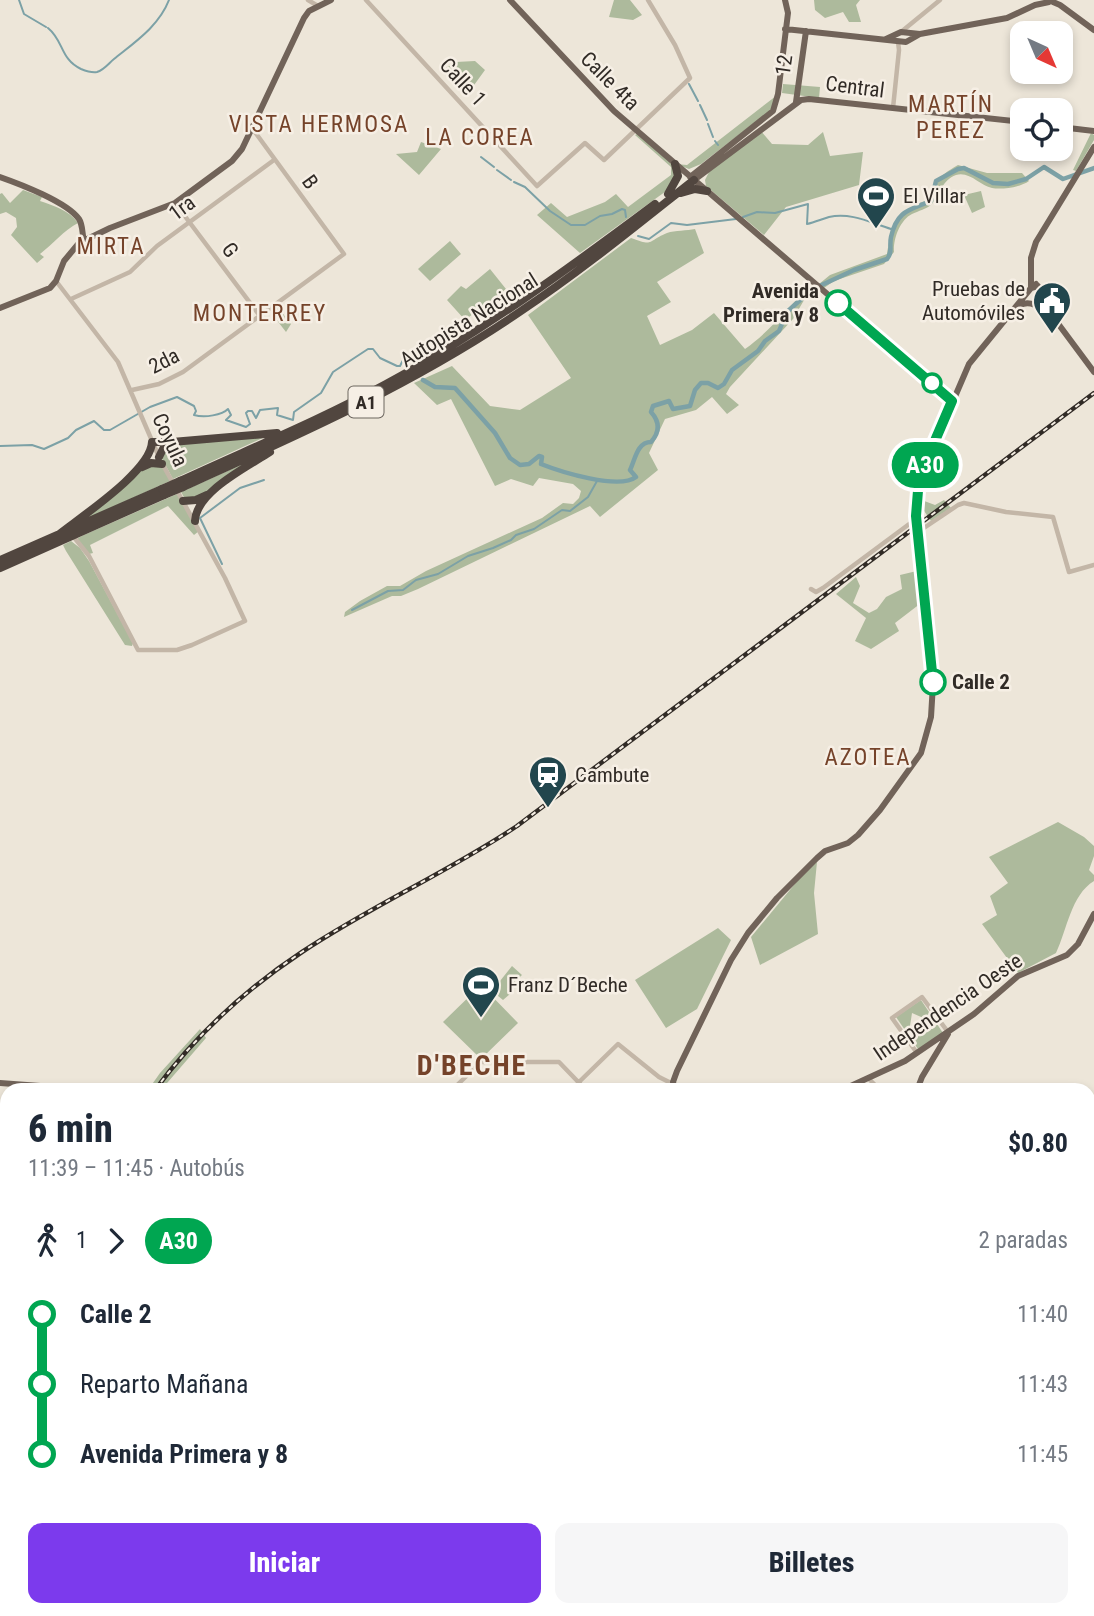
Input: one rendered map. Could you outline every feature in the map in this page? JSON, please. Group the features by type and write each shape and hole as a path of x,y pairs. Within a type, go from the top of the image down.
{"highway":[{"path":"670,195 678,178 675,164"},
{"name":"Autopista Nacional","path":"0,568 71,531 370,400 508,320 592,260 692,178"},
{"path":"670,195 692,189 707,191"},
{"path":"0,560 71,531 141,467 151,451 152,442 287,436"},
{"path":"183,501 208,495 287,436"},
{"path":"141,467 161,460 163,449 172,442"},
{"path":"195,521 195,513 208,495"}],"main road":[{"path":"83,236 92,237 175,203 236,157 304,18 318,6 331,0"},
{"name":"Calle 4ta","path":"509,0 596,94 635,130 952,401"},
{"path":"785,0 788,13 785,29 886,39 910,32 920,34 1007,18 1037,3 1054,1 1094,30"},
{"name":"Autopista Nacional","path":"710,165 773,111 779,89 785,29"},
{"name":"12","path":"794,104 806,31"},
{"name":"Autopista Nacional","path":"692,178 794,104 809,99"},
{"name":"Central","path":"809,99 1010,121"},
{"path":"1073,129 1094,131"},
{"path":"1094,147 1036,242 1031,258 1033,289 1029,300 1036,305 1094,377"},
{"path":"675,164 689,170 710,165"},
{"path":"707,191 703,179 710,165"},
{"path":"0,177 46,196 74,215 80,220 83,236 64,261 56,281 48,289 0,308"},
{"path":"1033,289 1043,293 1047,309 1094,372"},
{"path":"673,1083 724,974 748,933 777,898 817,858 825,851 848,843 858,835 887,801 925,746 931,717 933,684 916,519 919,478 973,357 1033,289"},
{"path":"1016,307 1025,303 1036,305 1044,300"},
{"name":"Independencia Oeste","path":"860,1083 891,1069 949,1032 979,1011 1018,976 1067,955 1078,944 1094,914"},
{"path":"920,1083 949,1032"}],"street":[{"path":"308,0 318,6"},
{"name":"Calle 1","path":"366,0 537,186 586,142 604,160 635,130"},
{"path":"635,130 690,78 675,45 648,0"},
{"path":"899,50 910,32 940,0"},
{"path":"893,109 899,36 910,32"},
{"name":"B","path":"252,128 344,254"},
{"name":"1ra","path":"71,299 128,274 157,246 274,160"},
{"name":"G","path":"175,203 260,316"},
{"name":"2da","path":"131,390 159,384 183,372 344,254"},
{"name":"Coyula","path":"56,281 118,362 152,442 195,521 244,621 177,650 138,650 93,564 71,531"},
{"path":"918,532 964,503 1006,512 1053,517 1069,572 1094,565"},
{"path":"811,589 816,592 823,589 916,519"},
{"path":"917,1053 892,1018 922,997 949,1032"},
{"path":"459,1083 481,1062 559,1062 578,1083 618,1044 668,1083"},
{"path":"869,1079 873,1083"}],"green space":[{"path":"614,0 630,0 642,15 633,20 609,17"},
{"path":"814,0 860,0 856,5 861,22 849,22 843,12 825,18 815,10"},
{"path":"475,61 485,70 469,92 446,68 456,62"},
{"path":"783,84 820,87 819,98 782,93"},
{"path":"776,96 772,109 701,164 689,169 676,164 687,165"},
{"path":"761,131 772,144 808,145 823,132 830,156 863,152 859,185 786,207 764,235 706,186 705,180 709,172"},
{"path":"1091,133 1094,140 1076,171 1073,170"},
{"path":"635,135 669,161 676,172 669,189 580,253 537,215 551,203 567,217 605,202 616,194 628,207 671,175 671,167"},
{"path":"421,142 441,149 419,175 396,154 417,152"},
{"path":"958,165 987,173 1022,173 1029,181 996,189 966,175 951,177 932,204 904,221 896,236 894,252 884,264 834,281 824,288 819,284 830,275 887,254 898,221 909,209 925,201 938,180"},
{"path":"23,190 42,197 40,201 66,212 78,223 40,254 44,257 37,263 11,235 17,227 16,218 6,212 0,214 0,194 10,203"},
{"path":"981,191 985,207 972,213 964,195"},
{"path":"695,229 704,253 657,282 671,302 647,316 660,345 692,330 714,313 745,349 814,283 793,319 730,387 726,394 739,405 727,414 712,397 696,410 665,419 649,453 658,470 600,517 590,506 418,589 401,596 392,596 344,617 345,612 360,601 387,586 400,586 426,571 542,518 563,503 573,504 579,498 581,491 573,484 539,478 533,486 511,479 495,486 451,399 437,405 414,383 452,366 490,406 520,410 571,378 528,315 631,238 650,242 670,232"},
{"path":"450,241 461,254 430,281 418,269"},
{"path":"490,269 506,289 465,320 447,300 461,286 466,289"},
{"path":"277,306 291,324 286,332 272,314"},
{"path":"267,436 173,479 161,457 169,445"},
{"path":"267,453 207,494 185,499 181,492"},
{"path":"162,465 170,481 73,525 143,467"},
{"path":"177,494 199,531 194,535 168,506 90,545 93,553 89,554 78,542 78,538 84,535"},
{"path":"919,499 935,505 944,500 951,508 931,521 918,502"},
{"path":"71,541 89,561 133,643 132,646 125,645 66,551 63,545"},
{"path":"921,570 925,600 895,623 899,631 871,649 855,641 866,618 836,594 856,577 860,586 853,603 869,613 877,609 886,597 902,589 900,575"},
{"path":"1058,822 1094,846 1089,870 1094,875 1094,881 1086,887 1075,904 1056,953 1018,973 982,924 997,915 990,896 1008,883 989,857"},
{"path":"817,862 814,893 818,934 760,965 751,937 799,879"},
{"path":"718,928 731,940 697,1009 666,1028 635,980"},
{"path":"512,966 522,975 507,989 511,993 503,1000 492,991"},
{"name":"Franz D´Beche","path":"481,985 518,1023 481,1059 443,1022"},
{"path":"921,1000 943,1033 918,1049 896,1017","holes":["912,1013 928,1020 925,1031 913,1031 910,1026"]},
{"path":"200,1029 206,1038 167,1083 153,1083"}],"waterway":[{"path":"19,0 24,14 46,27"},
{"path":"48,28 74,65 97,72 146,33 169,0"},
{"path":"689,84 698,101"},
{"path":"700,105 707,120"},
{"path":"708,124 713,137"},
{"path":"715,141 718,145"},
{"path":"481,157 494,167"},
{"path":"423,380 435,387 455,388 495,433 510,458 520,465 529,464 539,456 542,457 541,464 575,475 604,481 628,481 636,477 630,470 637,452 643,445 651,442 656,434 657,423 651,412 653,406 669,401 673,409 690,406 695,390 701,383 718,388 724,384 732,370 779,331 787,312 811,290 854,270 887,259 897,221 905,212 931,201 936,181 964,168 993,183 1008,184 1026,179 1044,167 1063,179 1094,168"},
{"path":"497,170 511,180"},
{"path":"514,182 525,187 550,211 571,225 585,225 600,216 622,209 625,210 626,217"},
{"path":"743,217 757,212 775,213 808,204 807,224 829,217 845,216 895,228"},
{"path":"638,236 649,239 671,223 687,225 736,219"},
{"path":"0,446 32,445 44,449 68,438 76,430 94,421 104,430 110,430 150,407 177,397 194,406 194,415 213,415 228,409 231,415 226,420 246,427 250,424 246,413 248,411 252,411 256,418 260,410 278,408 277,415 293,420 294,412 321,393 333,372 368,349 373,349 380,358 397,366 400,366 403,360 408,365"},
{"path":"222,564 200,518 240,488 264,480"},
{"path":"352,610 388,591 403,590 416,580 438,574 468,556 511,540 516,535 534,529 562,510 570,511 588,497 597,481"}],"railway":[{"path":"161,1083 204,1032 281,966 328,935 464,859 517,826 1094,393"}],"bus line":[{"name":"A30","path":"838,303 952,401 919,478 916,494 933,682"}],"place":[{"name":"El Villar","path":"876,230"},
{"name":"Avenida Primera y 8","path":"838,303"},
{"name":"Pruebas de Automóviles","path":"1052,335"},
{"name":"Calle 2","path":"933,682"},
{"name":"Cambute","path":"548,809"},
{"name":"Franz D´Beche","path":"481,1019"}],"district":[{"name":"MARTÍN PEREZ","path":"951,117"},
{"name":"VISTA HERMOSA","path":"319,124"},
{"name":"LA COREA","path":"480,137"},
{"name":"MIRTA","path":"111,246"},
{"name":"MONTERREY","path":"260,313"},
{"name":"AZOTEA","path":"868,757"},
{"name":"D'BECHE","path":"472,1065"}]}
